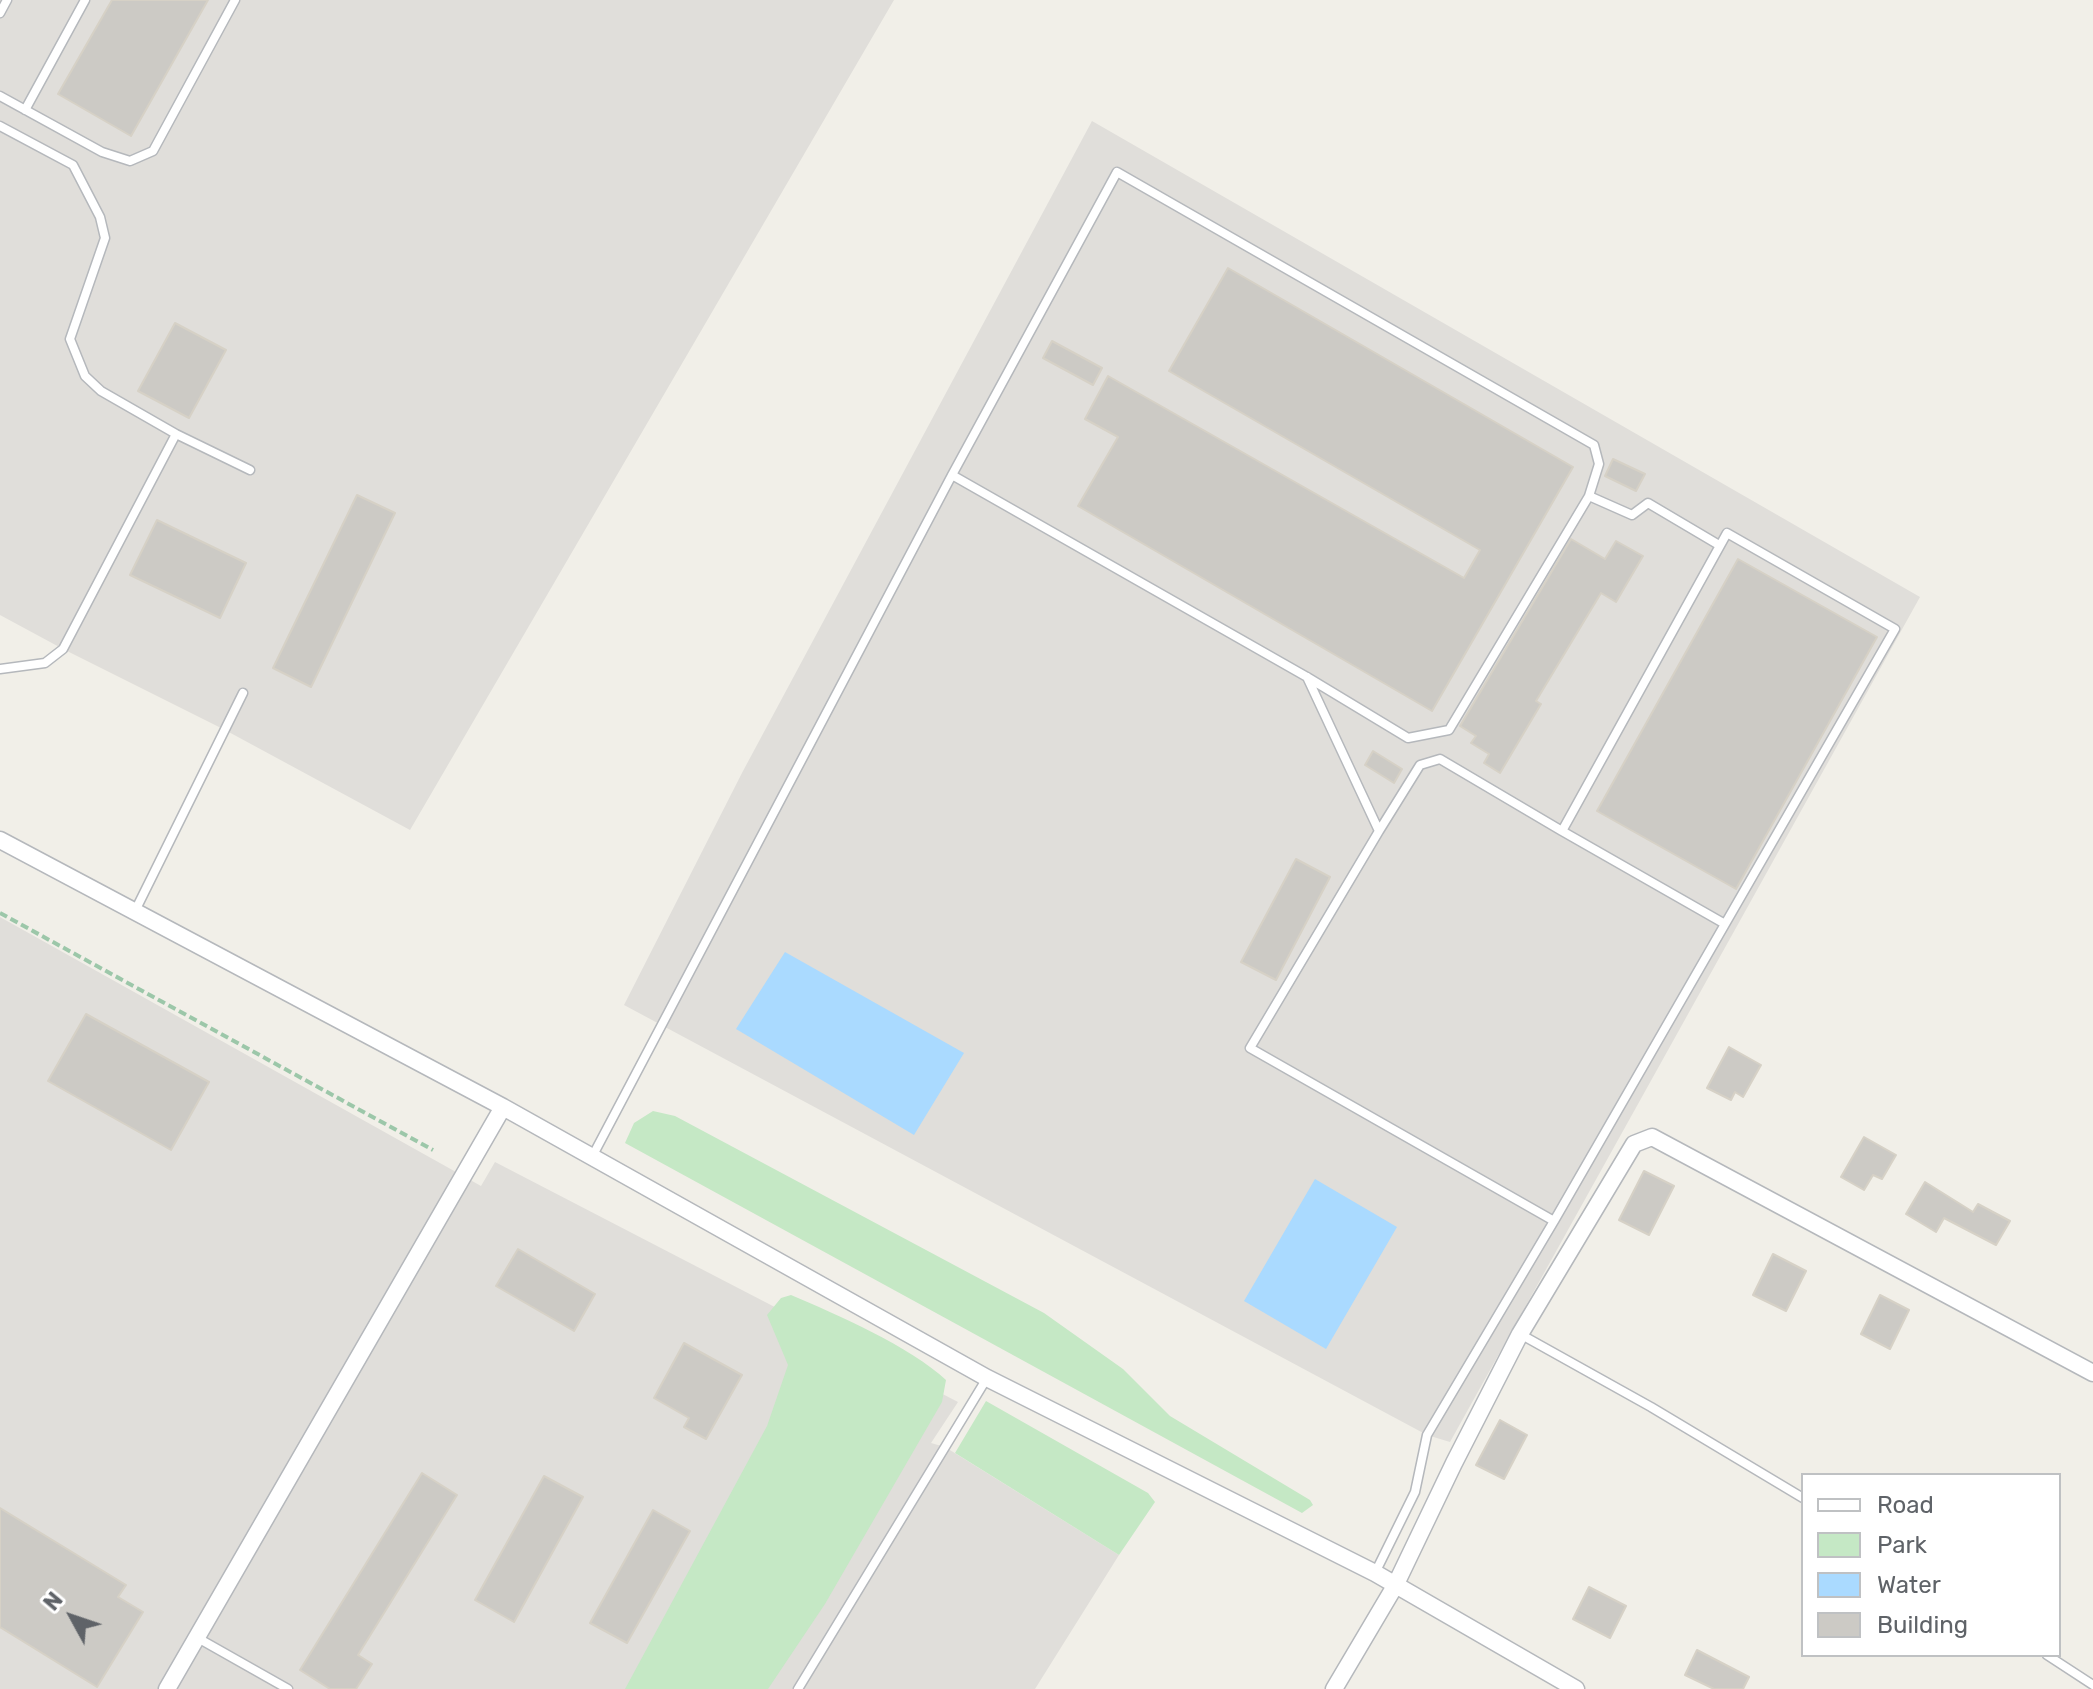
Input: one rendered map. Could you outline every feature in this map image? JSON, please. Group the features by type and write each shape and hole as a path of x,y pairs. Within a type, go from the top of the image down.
{"street":[{"path":"0,840 503,1107 987,1378 1375,1573 1576,1689"},
{"path":"167,1689 503,1107"},
{"path":"1334,1689 1395,1586 1520,1334 1634,1144 1652,1137 2093,1373"}],"lane":[{"path":"0,13 7,0"},
{"path":"25,110 85,0"},
{"path":"0,96 102,152 130,161 153,151 235,0"},
{"path":"0,126 73,165 100,217 105,238 70,339 85,376 101,391 176,434 250,470"},
{"path":"592,1157 952,475 1117,172 1594,445 1599,464 1589,496 1449,730 1408,738 952,475"},
{"path":"0,669 45,663 63,649 176,434"},
{"path":"1589,496 1632,515 1648,503 1719,545"},
{"path":"1375,1573 1415,1492 1427,1435 1895,629 1727,533 1562,831"},
{"path":"1307,677 1379,831"},
{"path":"135,911 243,693"},
{"path":"1554,1221 1250,1048 1420,765 1440,759 1725,924"},
{"path":"1520,1334 1801,1497"},
{"path":"798,1689 987,1378"},
{"path":"196,1637 288,1689"},
{"path":"2050,1657 2093,1685"}],"path":[{"path":"0,913 433,1150"}],"shaded area":[{"path":"0,0 894,0 410,830 225,730 0,615"},
{"path":"1092,121 1920,597 1450,1442 1427,1435 624,1005 743,771"},
{"path":"0,917 481,1186 495,1162 958,1402 931,1443 945,1447 1119,1555 1035,1689 0,1689"}],"green space":[{"path":"653,1111 675,1116 1044,1313 1123,1369 1170,1416 1310,1500 1313,1505 1302,1513 625,1143 634,1123"},
{"path":"791,1295 872,1332 913,1355 946,1380 942,1402 825,1604 768,1689 625,1689 767,1426 788,1365 767,1315 781,1298"},
{"path":"986,1401 1148,1493 1155,1502 1119,1555 955,1453"}],"water":[{"path":"785,952 964,1053 914,1135 736,1029"},
{"path":"1315,1179 1397,1227 1326,1349 1244,1301"}],"building":[{"path":"112,0 208,0 131,136 58,94"},
{"path":"1228,268 1573,467 1432,711 1078,506 1118,437 1085,419 1108,376 1464,578 1480,550 1169,371"},
{"path":"175,323 226,350 189,418 138,391"},
{"path":"1052,341 1102,368 1093,385 1043,358"},
{"path":"1613,459 1645,474 1636,491 1605,476"},
{"path":"357,495 395,513 311,687 273,668"},
{"path":"157,520 246,563 220,618 130,575"},
{"path":"1571,539 1605,559 1616,541 1643,556 1616,602 1601,593 1536,701 1541,704 1500,773 1484,763 1489,754 1471,743 1476,736 1460,726"},
{"path":"1738,559 1877,637 1736,889 1597,811"},
{"path":"1373,751 1402,769 1394,783 1365,765"},
{"path":"1296,859 1330,877 1276,980 1241,962"},
{"path":"86,1014 209,1082 171,1150 48,1081"},
{"path":"1729,1047 1761,1065 1743,1097 1735,1092 1731,1100 1707,1088"},
{"path":"1864,1137 1896,1155 1882,1179 1873,1175 1864,1190 1841,1177"},
{"path":"1644,1171 1674,1186 1649,1235 1619,1220"},
{"path":"1925,1182 1973,1212 1978,1204 2010,1221 1996,1245 1944,1218 1936,1232 1906,1214"},
{"path":"518,1249 595,1294 574,1331 496,1286"},
{"path":"1773,1254 1806,1271 1786,1311 1753,1295"},
{"path":"1880,1295 1909,1310 1890,1349 1861,1334"},
{"path":"684,1343 742,1375 706,1439 684,1427 689,1418 654,1398"},
{"path":"1500,1420 1527,1435 1504,1479 1476,1465"},
{"path":"422,1473 457,1495 358,1655 372,1664 356,1689 330,1689 300,1670"},
{"path":"544,1476 583,1497 514,1622 475,1600"},
{"path":"0,1508 126,1585 118,1597 143,1612 97,1687 0,1627"},
{"path":"653,1510 690,1531 627,1643 590,1623"},
{"path":"1589,1587 1626,1606 1610,1638 1573,1619"},
{"path":"1697,1650 1749,1677 1743,1689 1714,1689 1685,1675"}]}
